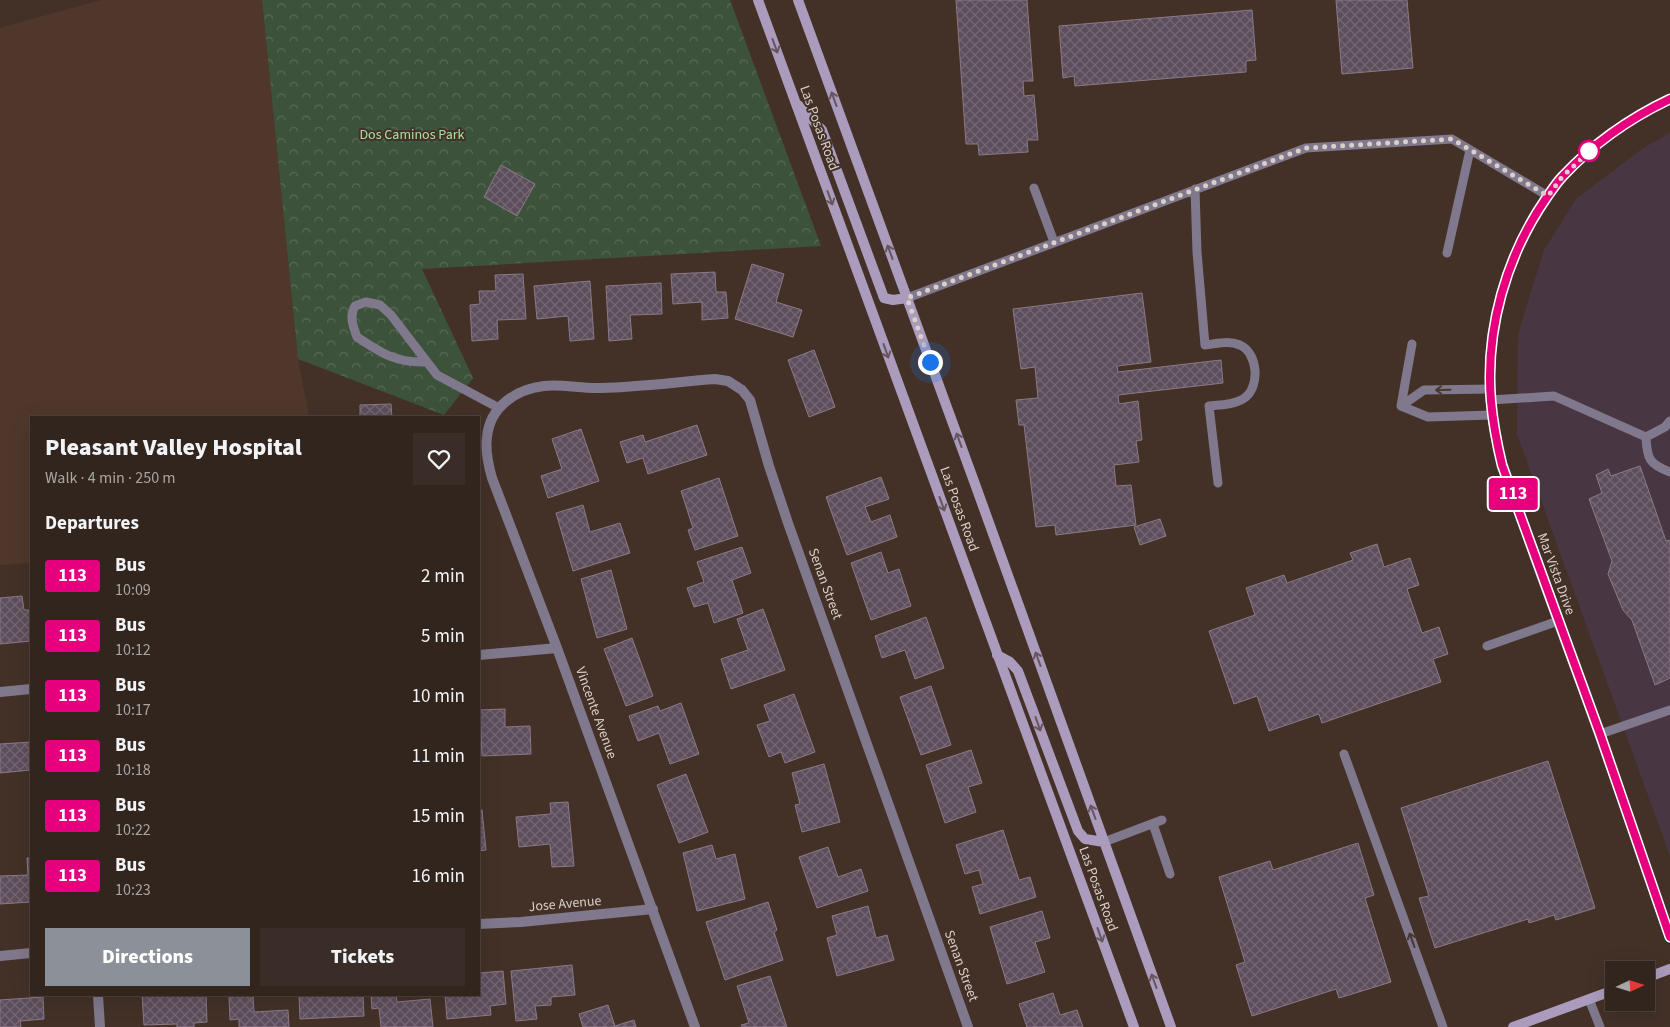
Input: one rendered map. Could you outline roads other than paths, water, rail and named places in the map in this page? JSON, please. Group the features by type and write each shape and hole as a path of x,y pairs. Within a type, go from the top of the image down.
{"main road":[{"name":"Las Posas Road","path":"758,0 1134,1027"},
{"name":"Las Posas Road","path":"798,0 1171,1027"},
{"path":"795,102 822,130 884,298 893,300 907,298"},
{"path":"997,654 1010,662 1018,671 1078,831 1085,839 1104,842"},
{"path":"1655,975 1670,969"},
{"path":"1513,1027 1605,993"}],"street":[{"name":"Mar Vista Drive","path":"1670,99 1650,108 1593,148 1562,177 1537,212 1521,240 1499,302 1493,334 1490,367 1492,415 1502,465 1600,734 1670,937"},
{"name":"Senan Street","path":"499,408 512,396 529,388 547,386 600,388 715,379 728,381 742,390 750,400 788,523 968,1027"},
{"name":"Vincente Avenue","path":"499,408 490,425 487,436 487,460 492,478 557,648 695,1027"},
{"path":"480,655 557,648"},
{"path":"0,692 30,689"},
{"name":"Jose Avenue","path":"480,924 653,909"},
{"path":"0,956 30,953"},
{"path":"98,996 100,1027"}],"lane":[{"path":"907,298 1306,148 1452,139 1548,196"},
{"path":"1447,253 1470,150"},
{"path":"1034,188 1054,242"},
{"path":"1194,189 1205,345 1230,342 1242,346 1249,353 1254,364 1255,376 1251,392 1245,398 1234,403 1209,406 1218,483"},
{"path":"426,362 408,362 380,352 357,337 352,321 352,312 356,306 366,302 380,305 391,315 438,375 499,408"},
{"path":"1401,406 1412,344"},
{"path":"1401,406 1424,390 1491,389"},
{"path":"1491,400 1554,396 1646,437"},
{"path":"1401,406 1428,416 1492,415"},
{"path":"1646,437 1665,427 1670,421"},
{"path":"1646,437 1647,455 1656,467 1670,472"},
{"path":"1487,646 1558,621"},
{"path":"1600,734 1669,713"},
{"path":"1344,754 1443,1027"},
{"path":"1104,842 1158,822 1170,874"},
{"path":"1589,999 1600,1027"}],"park label":[{"name":"Dos Caminos Park","path":"412,135"}]}
